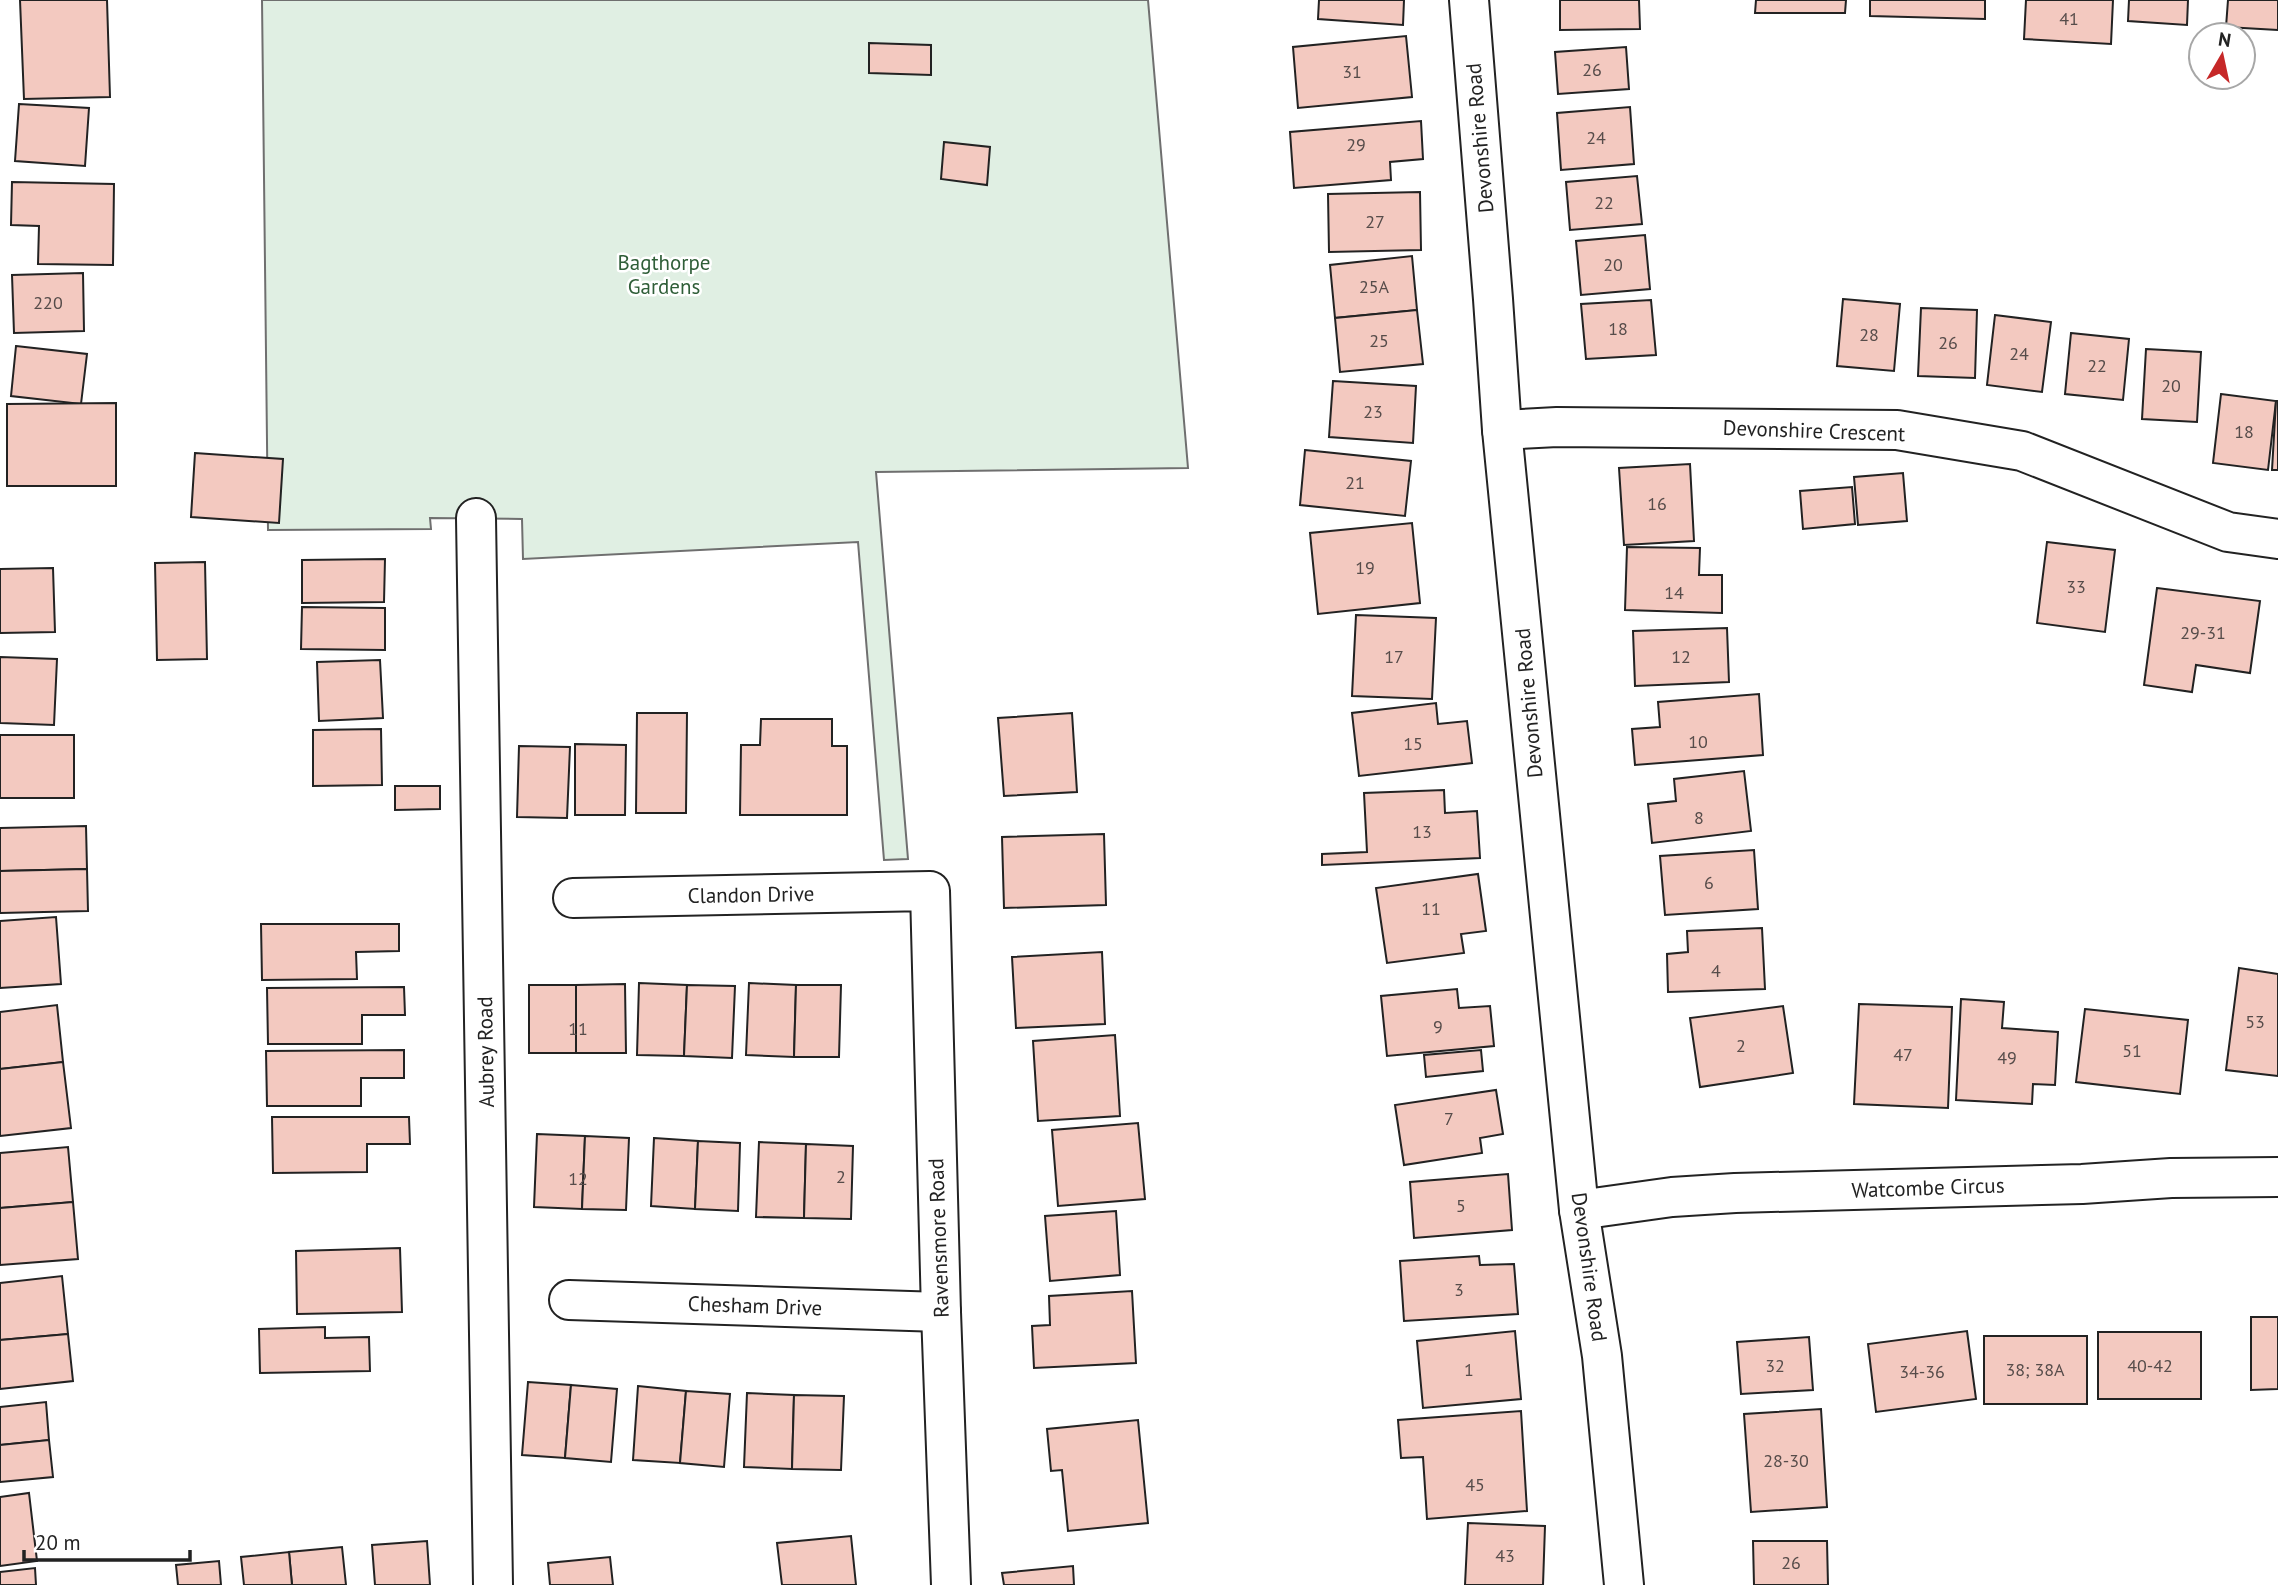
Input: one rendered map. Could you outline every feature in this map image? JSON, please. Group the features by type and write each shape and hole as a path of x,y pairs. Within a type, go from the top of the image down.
{"street":[{"name":"Devonshire Road","path":"1469,0 1502,430 1579,1210 1602,1356 1624,1585"},
{"name":"Devonshire Crescent","path":"1502,430 1558,427 1897,430 2022,451 2228,533 2278,539"},
{"name":"Aubrey Road","path":"476,519 493,1585"},
{"name":"Clandon Drive","path":"573,898 930,891"},
{"name":"Ravensmore Road","path":"930,891 951,1585"},
{"name":"Watcombe Circus","path":"1579,1210 1672,1196 1735,1193 2082,1184 2171,1178 2278,1177"},
{"name":"Chesham Drive","path":"569,1300 941,1312"}],"green space":[{"name":"Bagthorpe Gardens","path":"262,0 1148,0 1188,468 876,472 908,859 884,860 858,542 523,559 522,519 430,518 431,529 268,530"}],"building":[{"path":"20,0 107,0 110,97 24,99"},
{"path":"1319,0 1404,0 1403,25 1318,19"},
{"path":"1560,0 1639,0 1640,29 1560,30"},
{"path":"1756,0 1846,0 1845,13 1755,13"},
{"path":"1870,0 1985,0 1985,19 1870,16"},
{"path":"2026,0 2113,0 2111,44 2024,39"},
{"path":"2129,0 2188,0 2187,25 2128,21"},
{"path":"2228,0 2278,0 2278,30 2257,29 2257,21 2226,21"},
{"path":"1406,36 1412,97 1298,108 1293,47"},
{"path":"869,43 931,45 931,75 869,73"},
{"path":"1626,47 1629,89 1558,94 1555,52"},
{"path":"19,104 89,108 85,166 15,161"},
{"path":"1630,107 1634,164 1561,170 1557,113"},
{"path":"1421,121 1423,159 1390,162 1391,180 1294,188 1290,132"},
{"path":"944,142 990,147 987,185 941,179"},
{"path":"1637,176 1642,224 1570,230 1566,182"},
{"path":"12,182 114,184 113,265 38,264 39,226 11,225"},
{"path":"1420,192 1421,250 1329,252 1328,194"},
{"path":"1645,235 1650,289 1581,295 1576,241"},
{"path":"1412,256 1417,310 1335,318 1330,265"},
{"path":"83,273 84,331 14,333 12,275"},
{"path":"1843,299 1900,304 1894,371 1837,366"},
{"path":"1651,300 1656,355 1586,359 1581,304"},
{"path":"1921,308 1977,310 1975,378 1918,376"},
{"path":"1417,310 1423,364 1340,372 1335,318"},
{"path":"1995,315 2051,322 2042,392 1987,385"},
{"path":"2071,333 2129,339 2123,400 2065,394"},
{"path":"16,346 87,354 81,404 11,396"},
{"path":"2146,349 2201,352 2197,422 2142,419"},
{"path":"1333,381 1416,386 1413,443 1329,437"},
{"path":"2221,394 2276,401 2268,470 2213,463"},
{"path":"2276,401 2278,470 2272,470"},
{"path":"116,403 116,486 7,486 7,404"},
{"path":"1305,450 1411,461 1405,516 1300,505"},
{"path":"195,453 283,459 279,523 191,517"},
{"path":"1690,464 1694,541 1624,545 1619,468"},
{"path":"1903,473 1907,521 1858,525 1854,477"},
{"path":"1852,487 1855,524 1803,529 1800,491"},
{"path":"1412,523 1420,603 1318,614 1310,533"},
{"path":"2047,542 2115,550 2105,632 2037,623"},
{"path":"1627,547 1700,548 1699,575 1722,575 1722,613 1625,610"},
{"path":"385,559 384,602 302,603 302,560"},
{"path":"205,562 207,659 157,660 155,563"},
{"path":"53,568 55,632 0,633 0,569"},
{"path":"2157,588 2260,601 2250,673 2196,665 2192,692 2144,685"},
{"path":"302,607 385,608 385,650 301,649"},
{"path":"1356,615 1436,618 1432,699 1352,696"},
{"path":"1727,628 1729,682 1635,686 1633,631"},
{"path":"0,657 57,659 54,725 0,723"},
{"path":"380,660 383,718 319,721 317,662"},
{"path":"1759,694 1763,755 1635,765 1632,729 1660,727 1658,702"},
{"path":"1436,703 1438,724 1467,721 1472,763 1359,776 1352,713"},
{"path":"637,713 687,713 686,813 636,813"},
{"path":"1072,713 1077,792 1004,796 998,718"},
{"path":"761,719 832,719 832,746 847,746 847,815 740,815 741,745 760,745"},
{"path":"381,729 382,785 313,786 313,730"},
{"path":"0,735 74,735 74,798 0,798"},
{"path":"575,744 626,745 625,815 575,815"},
{"path":"519,746 570,747 567,818 517,817"},
{"path":"1744,771 1751,831 1652,843 1648,804 1676,801 1674,779"},
{"path":"395,786 440,786 440,809 395,810"},
{"path":"1444,790 1445,813 1477,811 1480,858 1322,865 1322,854 1367,852 1364,793"},
{"path":"86,826 87,869 0,871 0,828"},
{"path":"1104,834 1106,905 1004,908 1002,837"},
{"path":"1754,850 1758,909 1665,915 1660,856"},
{"path":"87,869 88,911 0,913 0,871"},
{"path":"1478,874 1486,931 1461,934 1464,953 1387,963 1376,888"},
{"path":"56,917 61,984 0,988 0,921"},
{"path":"261,924 399,924 399,951 356,952 357,979 262,980"},
{"path":"1762,928 1765,989 1668,992 1667,954 1688,952 1687,931"},
{"path":"1102,952 1105,1024 1016,1028 1012,957"},
{"path":"2239,968 2278,974 2278,1076 2226,1070"},
{"path":"639,983 687,985 684,1056 637,1055"},
{"path":"749,983 796,985 794,1057 746,1055"},
{"path":"625,984 626,1053 576,1053 576,985"},
{"path":"529,985 576,985 576,1053 529,1053"},
{"path":"687,985 735,986 732,1058 684,1056"},
{"path":"796,985 841,985 839,1057 794,1057"},
{"path":"404,987 405,1015 362,1015 362,1044 268,1044 267,988"},
{"path":"1457,989 1459,1008 1490,1006 1494,1046 1387,1056 1381,996"},
{"path":"1961,999 2004,1002 2002,1028 2058,1032 2055,1085 2033,1084 2032,1104 1956,1100"},
{"path":"1859,1004 1952,1007 1948,1108 1854,1104"},
{"path":"57,1005 63,1062 0,1069 0,1012"},
{"path":"1783,1006 1793,1073 1700,1087 1690,1018"},
{"path":"2085,1009 2188,1020 2180,1094 2076,1082"},
{"path":"1115,1035 1120,1116 1038,1121 1033,1041"},
{"path":"404,1050 404,1078 361,1078 361,1106 267,1106 266,1051"},
{"path":"1481,1050 1483,1071 1426,1077 1424,1055"},
{"path":"63,1062 71,1128 0,1136 0,1069"},
{"path":"1496,1090 1503,1134 1480,1138 1482,1153 1404,1165 1395,1105"},
{"path":"272,1117 409,1117 410,1144 367,1144 367,1172 273,1173"},
{"path":"1138,1123 1145,1199 1058,1206 1052,1130"},
{"path":"537,1134 585,1136 582,1209 534,1207"},
{"path":"585,1136 629,1138 626,1210 582,1209"},
{"path":"654,1138 698,1141 695,1209 651,1206"},
{"path":"698,1141 740,1143 738,1211 695,1209"},
{"path":"759,1142 806,1144 804,1218 756,1217"},
{"path":"806,1144 853,1146 851,1219 804,1218"},
{"path":"68,1147 73,1202 0,1208 0,1153"},
{"path":"1508,1174 1512,1230 1414,1238 1410,1182"},
{"path":"73,1202 78,1259 0,1265 0,1208"},
{"path":"1116,1211 1120,1275 1050,1281 1045,1216"},
{"path":"400,1248 402,1312 297,1314 296,1251"},
{"path":"1479,1256 1480,1265 1514,1264 1518,1314 1404,1321 1400,1261"},
{"path":"62,1276 68,1334 0,1340 0,1283"},
{"path":"1132,1291 1136,1363 1034,1368 1032,1326 1050,1325 1049,1296"},
{"path":"2251,1317 2278,1317 2278,1389 2251,1390"},
{"path":"325,1327 325,1338 369,1337 370,1371 260,1373 259,1329"},
{"path":"1515,1331 1521,1399 1423,1408 1417,1341"},
{"path":"1967,1331 1976,1399 1876,1412 1868,1344"},
{"path":"2098,1332 2201,1332 2201,1399 2098,1399"},
{"path":"68,1334 73,1381 0,1389 0,1340"},
{"path":"1984,1336 2087,1336 2087,1404 1984,1404"},
{"path":"1809,1337 1813,1390 1741,1394 1737,1342"},
{"path":"528,1382 571,1385 565,1458 522,1455"},
{"path":"571,1385 617,1389 611,1462 565,1458"},
{"path":"638,1386 686,1391 680,1463 633,1460"},
{"path":"686,1391 730,1394 724,1467 680,1463"},
{"path":"747,1393 794,1395 792,1469 744,1467"},
{"path":"794,1395 844,1396 841,1470 792,1469"},
{"path":"46,1402 49,1440 0,1445 0,1407"},
{"path":"1821,1409 1827,1507 1751,1512 1744,1414"},
{"path":"1521,1411 1527,1511 1427,1519 1423,1457 1401,1458 1398,1420"},
{"path":"1138,1420 1148,1523 1068,1531 1062,1470 1051,1471 1047,1429"},
{"path":"49,1440 53,1477 0,1482 0,1445"},
{"path":"29,1493 37,1561 0,1566 0,1497"},
{"path":"1468,1523 1545,1526 1543,1585 1465,1585"},
{"path":"851,1536 856,1585 782,1585 777,1543"},
{"path":"427,1541 430,1585 375,1585 372,1545"},
{"path":"1753,1541 1827,1541 1828,1585 1754,1585"},
{"path":"342,1547 346,1585 292,1585 289,1552"},
{"path":"289,1552 292,1585 244,1585 241,1557"},
{"path":"610,1557 613,1585 550,1585 548,1563"},
{"path":"219,1561 221,1585 178,1585 176,1565"},
{"path":"1073,1566 1074,1585 1004,1585 1002,1573"},
{"path":"35,1568 36,1585 0,1585 0,1572"}]}
